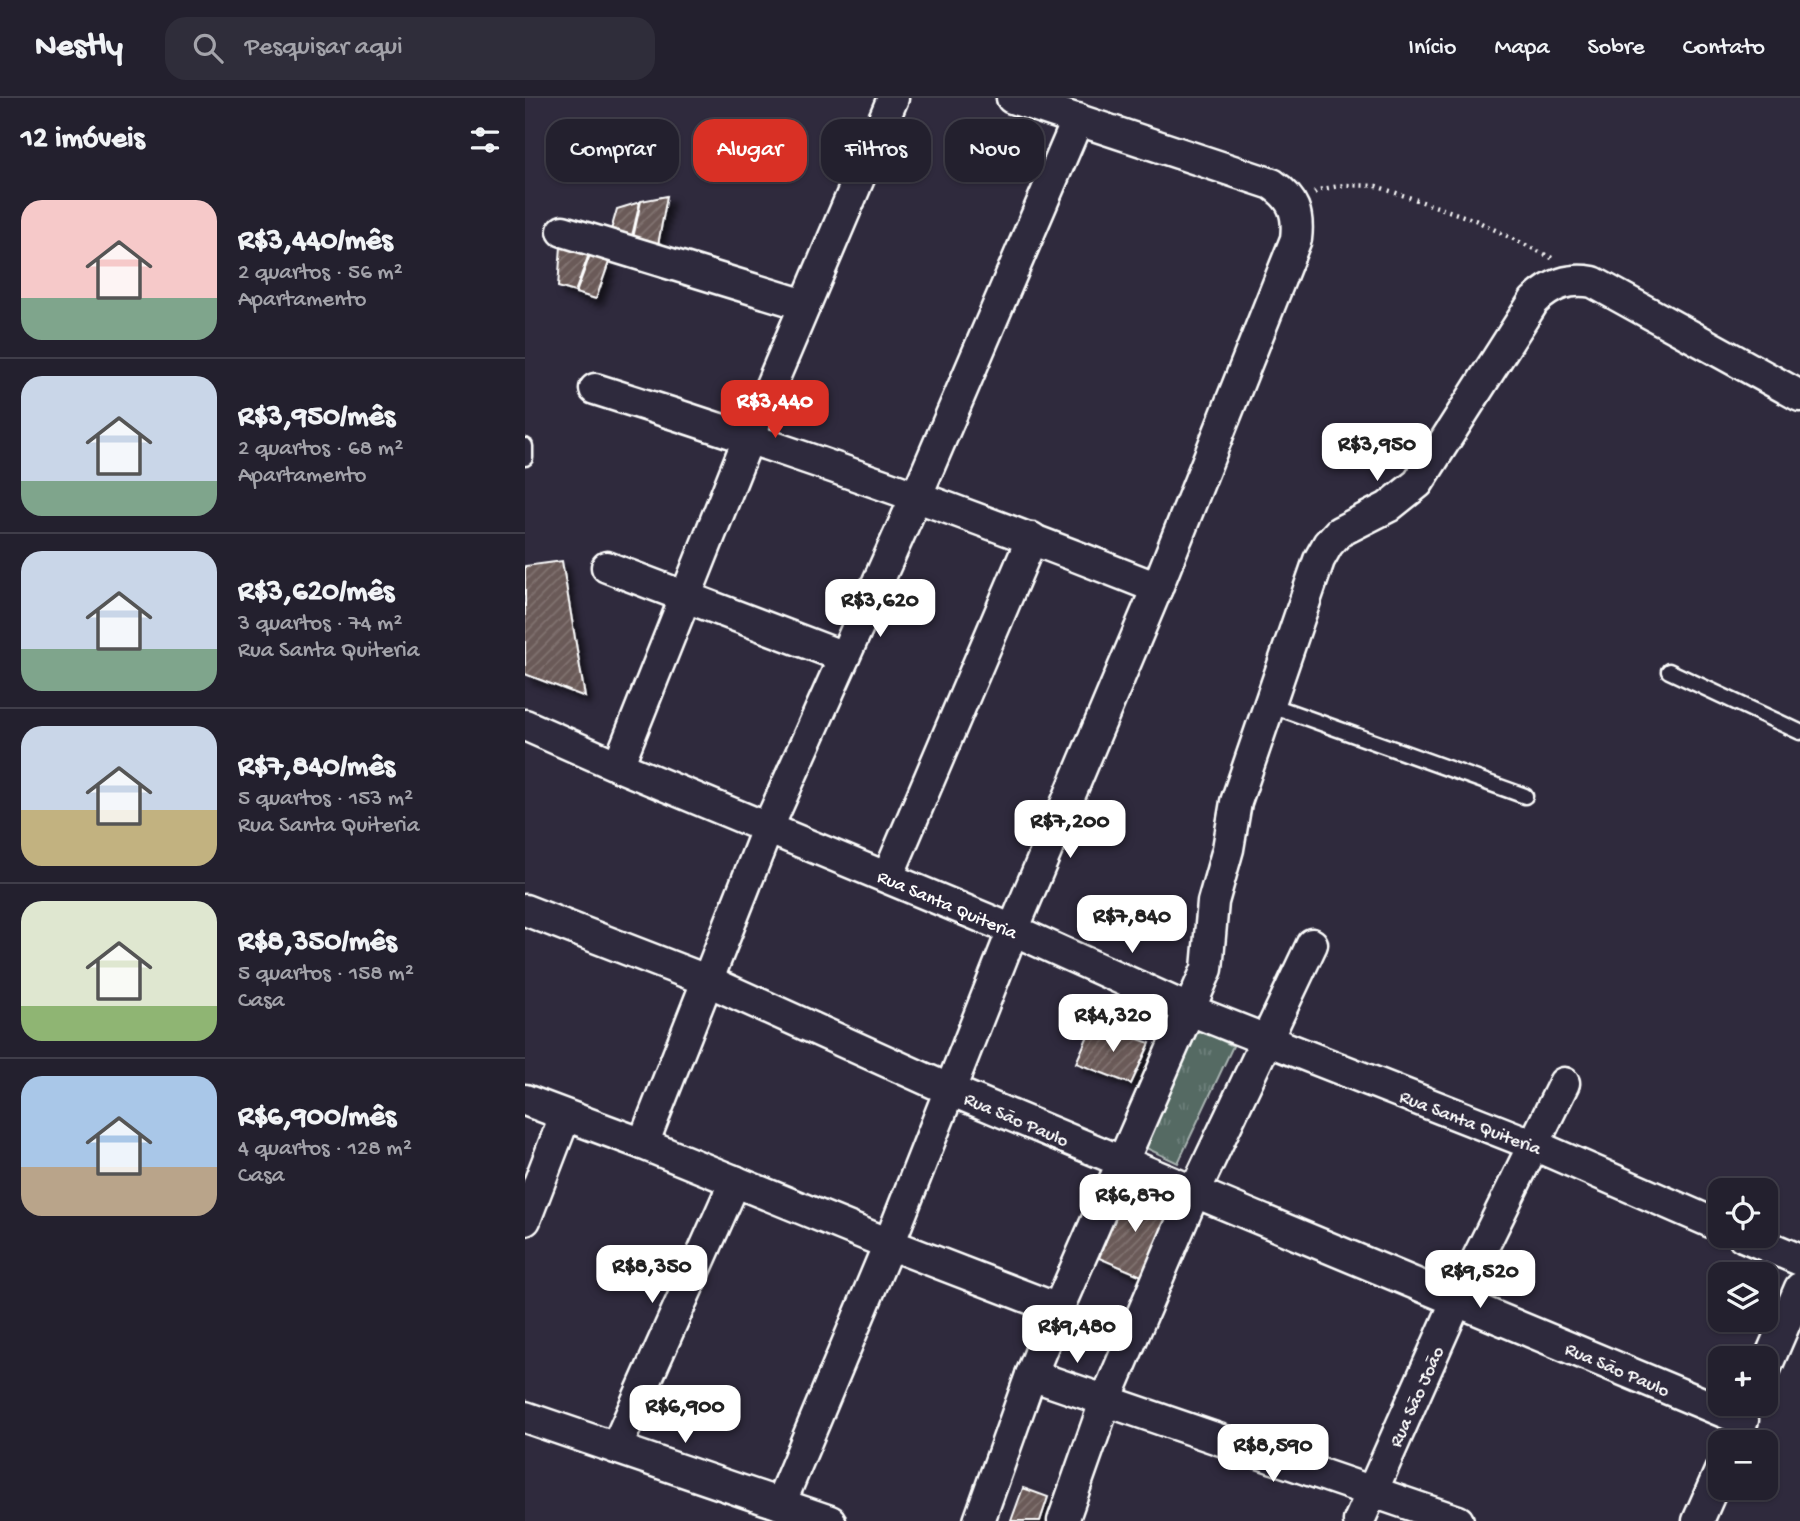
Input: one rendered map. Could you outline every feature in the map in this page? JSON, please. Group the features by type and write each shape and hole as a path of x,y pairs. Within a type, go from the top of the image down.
{"street":[{"path":"618,766 749,437 893,98"},
{"path":"780,1504 889,1244 1013,930 1157,587 1296,239 1298,223 1294,209 1286,194 1272,184 1012,98"},
{"path":"643,1144 768,827 916,497 1078,119"},
{"path":"563,231 804,305"},
{"path":"979,1521 1031,1375 1058,1309 1207,969 1213,902 1228,849 1235,802 1306,594 1319,559 1328,544 1339,532 1388,507 1418,483 1534,301 1543,292 1562,282 1593,282 1800,396"},
{"path":"595,389 749,437 1032,538 1157,587"},
{"path":"888,877 1032,538"},
{"path":"607,567 844,657"},
{"name":"Rua Santa Quiteria","path":"525,725 1013,930 1190,1010 1534,1145 1708,1221"},
{"name":"Rua São Paulo","path":"525,910 706,981 950,1090 1457,1300 1742,1422"},
{"path":"1063,1521 1105,1402 1194,1193 1312,944"},
{"name":"Rua São João","path":"1359,1521 1457,1300 1564,1083"},
{"path":"525,1100 643,1144 1058,1309"},
{"path":"525,1220 565,1116"},
{"path":"616,1448 735,1181"},
{"path":"1772,1248 1800,1260"},
{"path":"1775,1346 1800,1288"},
{"path":"1031,1375 1458,1521"},
{"path":"525,1417 830,1521"},
{"path":"1698,1521 1708,1498"}],"lane":[{"path":"525,446 525,458"},
{"path":"1669,671 1800,733"},
{"path":"1268,704 1525,796"}],"path":[{"path":"1294,209 1318,190 1345,185 1376,186 1486,224 1547,254 1593,282"}],"green space":[{"path":"1199,1029 1233,1046 1178,1163 1144,1147"}],"building":[{"path":"667,196 658,245 633,238 641,201"},
{"path":"640,202 632,236 611,230 617,209"},
{"path":"561,246 589,254 575,292 558,287"},
{"path":"590,255 609,262 596,299 576,293"},
{"path":"562,561 585,697 525,674 525,566"},
{"path":"1093,1024 1150,1043 1131,1084 1076,1063"},
{"path":"1125,1192 1171,1210 1144,1277 1099,1258"},
{"path":"1023,1488 1048,1497 1040,1521 1011,1521"}]}
